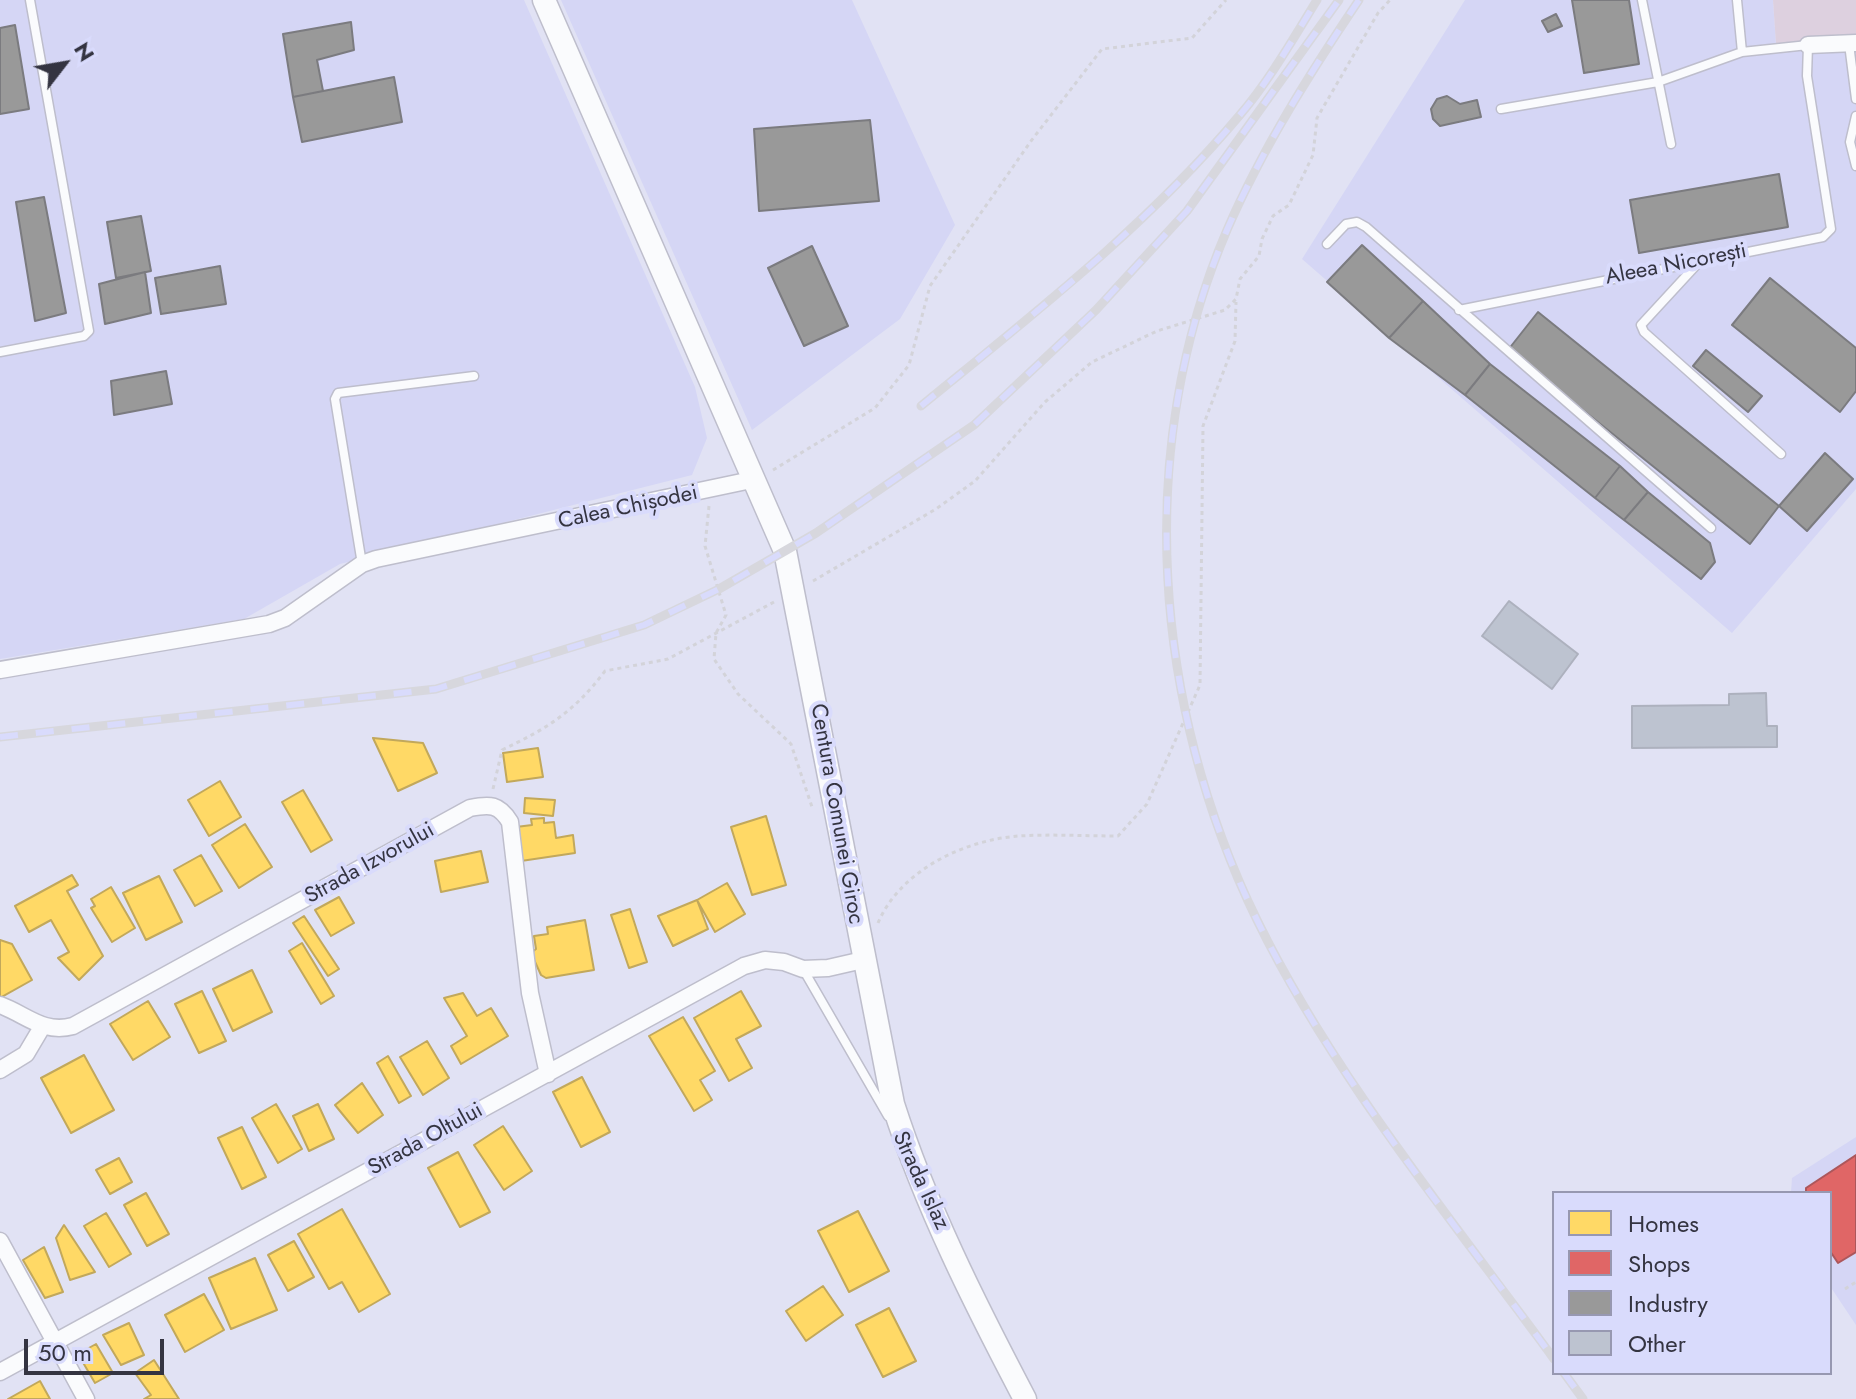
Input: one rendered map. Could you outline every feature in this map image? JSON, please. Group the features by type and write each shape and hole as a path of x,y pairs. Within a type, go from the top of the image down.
{"main road":[{"path":"544,0 756,479"},
{"name":"Centura Comunei Giroc","path":"756,479 785,551 795,591 863,960 893,1104 908,1151"},
{"name":"Strada Islaz","path":"908,1151 980,1313 1025,1399"}],"street":[{"path":"1808,45 1852,44"},
{"name":"Calea Chișodei","path":"0,670 269,624 285,618 362,564 756,479"},
{"path":"490,804 502,809 510,822 530,993 548,1074"},
{"name":"Strada Izvorului","path":"42,1027 57,1030 73,1026 470,808 490,804"},
{"name":"Strada Oltului","path":"0,1372 744,966 765,960 784,962 803,969 828,968 863,960"},
{"path":"0,1005 42,1027 26,1054 0,1070"},
{"path":"0,1241 86,1399"}],"lane":[{"path":"0,352 84,336 89,331 30,0"},
{"path":"1642,0 1671,144"},
{"path":"1737,0 1742,52"},
{"path":"1852,44 1856,99"},
{"path":"1501,109 1658,82 1742,52 1808,45"},
{"name":"Aleea Nicorești","path":"1459,310 1823,237 1831,229 1807,76 1808,45"},
{"path":"1856,116 1850,142 1856,166"},
{"path":"1327,244 1346,224 1357,222 1711,528"},
{"path":"1701,260 1641,325 1644,332 1781,454"},
{"path":"362,564 335,399 338,393 474,376"},
{"name":"Strada Islaz","path":"803,969 908,1151"}],"path":[{"path":"756,479 875,408 909,365 930,286 1102,49 1192,38 1226,0"},
{"path":"863,960 887,901 918,871 969,847 1016,836 1118,836 1147,804 1200,685 1203,426 1235,341 1233,317 1240,279 1259,256 1273,216 1289,205 1313,155 1317,118 1378,13 1390,0"},
{"path":"490,804 502,750 550,727 581,702 605,671 668,659 795,591 936,509 975,481 1045,402 1092,362 1157,331 1225,310 1236,299"},
{"path":"711,491 705,546 726,615 716,633 714,659 738,694 791,744 815,816"},
{"path":"1845,1289 1856,1282"}],"shaded area":[{"path":"0,0 524,0 695,387 707,438 692,475 340,564 244,619 0,659"},
{"path":"561,0 852,0 955,225 900,319 752,430"},
{"path":"1465,0 1773,0 1776,44 1856,40 1856,489 1732,633 1302,259"},
{"path":"1773,0 1856,0 1856,40 1776,44"},
{"path":"1856,1137 1856,1325 1832,1289 1832,1191 1791,1191 1792,1178"}],"building: Homes":[{"path":"373,738 423,743 437,773 398,791"},
{"path":"538,748 543,777 507,782 503,753"},
{"path":"220,781 241,817 209,836 188,800"},
{"path":"303,790 332,840 311,852 282,802"},
{"path":"525,798 555,800 553,816 524,813"},
{"path":"766,816 786,885 752,895 731,827"},
{"path":"544,818 544,823 554,822 556,838 573,835 575,853 521,861 516,827 532,825 531,819"},
{"path":"245,824 272,867 239,888 212,845"},
{"path":"481,851 488,882 441,892 435,861"},
{"path":"201,855 222,891 195,906 174,870"},
{"path":"72,875 78,885 67,891 103,956 79,980 58,958 69,952 51,920 29,932 15,906"},
{"path":"159,876 182,922 146,940 123,893"},
{"path":"727,883 745,914 715,932 697,900"},
{"path":"111,887 135,928 112,942 91,908 95,906 91,899"},
{"path":"339,897 354,923 331,936 315,910"},
{"path":"697,900 708,929 673,946 658,916"},
{"path":"630,909 647,962 629,968 611,915"},
{"path":"304,916 339,969 328,976 293,923"},
{"path":"585,920 594,970 546,978 541,975 531,953 536,949 534,936 548,934 547,927"},
{"path":"0,940 12,944 32,980 0,998"},
{"path":"302,943 334,996 321,1004 289,951"},
{"path":"252,970 272,1012 233,1031 213,989"},
{"path":"202,991 226,1041 199,1053 175,1004"},
{"path":"741,991 761,1026 736,1039 752,1068 729,1081 694,1018"},
{"path":"463,993 477,1016 491,1008 508,1036 461,1064 451,1046 467,1036 444,998"},
{"path":"148,1001 170,1037 133,1060 110,1024"},
{"path":"683,1017 715,1071 700,1080 712,1100 694,1111 649,1036"},
{"path":"427,1041 449,1078 423,1095 400,1057"},
{"path":"84,1055 114,1110 71,1133 41,1078"},
{"path":"388,1056 411,1096 399,1103 377,1063"},
{"path":"582,1077 610,1132 581,1147 553,1092"},
{"path":"362,1083 383,1115 358,1133 335,1105"},
{"path":"276,1104 302,1149 278,1163 252,1118"},
{"path":"318,1104 334,1139 309,1151 293,1116"},
{"path":"503,1126 532,1171 504,1190 474,1145"},
{"path":"242,1127 266,1177 242,1189 218,1138"},
{"path":"458,1152 490,1212 460,1227 428,1168"},
{"path":"119,1158 132,1182 110,1194 96,1170"},
{"path":"146,1193 169,1234 147,1246 124,1205"},
{"path":"342,1209 390,1294 359,1312 342,1282 329,1289 298,1234"},
{"path":"858,1211 889,1271 849,1292 818,1231"},
{"path":"106,1213 131,1254 109,1267 84,1226"},
{"path":"64,1225 95,1272 70,1280 56,1238"},
{"path":"294,1241 314,1277 288,1291 268,1255"},
{"path":"44,1247 63,1292 45,1298 23,1260"},
{"path":"255,1258 277,1310 231,1329 209,1278"},
{"path":"823,1286 843,1315 806,1341 786,1311"},
{"path":"204,1294 224,1330 185,1352 165,1315"},
{"path":"889,1308 916,1361 883,1377 856,1325"},
{"path":"129,1323 144,1355 121,1365 103,1335"},
{"path":"96,1344 113,1373 95,1383 78,1354"},
{"path":"154,1360 179,1399 144,1399 151,1395 135,1373"},
{"path":"40,1381 50,1399 8,1399"}],"building: Shops":[{"path":"1856,1155 1856,1252 1838,1263 1832,1254 1832,1191 1806,1191 1806,1188"}],"building: Industry":[{"path":"1572,0 1629,0 1639,64 1584,73"},
{"path":"1556,14 1562,26 1548,32 1542,21"},
{"path":"351,22 354,50 317,60 323,91 293,97 283,34"},
{"path":"15,25 29,109 0,114 0,28"},
{"path":"394,77 402,122 302,142 293,97"},
{"path":"1447,96 1460,104 1477,100 1481,117 1440,126 1433,119 1431,109 1437,99"},
{"path":"870,120 879,201 759,211 754,129"},
{"path":"1779,174 1788,227 1639,253 1630,200"},
{"path":"44,197 66,313 35,321 16,202"},
{"path":"141,216 151,271 116,278 107,222"},
{"path":"1362,245 1423,301 1389,338 1327,282"},
{"path":"812,246 848,326 804,346 768,268"},
{"path":"220,266 226,304 161,314 155,278"},
{"path":"145,272 151,313 105,324 99,284"},
{"path":"1770,278 1856,348 1856,391 1840,412 1732,325"},
{"path":"1423,301 1490,364 1465,395 1389,338"},
{"path":"1538,312 1779,506 1750,544 1508,350"},
{"path":"1706,350 1762,396 1748,412 1693,366"},
{"path":"1490,364 1620,466 1595,498 1465,395"},
{"path":"166,371 172,404 114,415 111,381"},
{"path":"1825,453 1853,479 1807,531 1779,506"},
{"path":"1620,466 1648,492 1624,520 1595,498"},
{"path":"1648,492 1710,543 1715,562 1701,579 1624,520"}],"building: Other":[{"path":"1509,601 1578,654 1552,689 1482,636"},
{"path":"1766,693 1767,726 1777,726 1777,747 1632,748 1632,706 1729,705 1729,694"}],"railway":[{"path":"921,406 1087,268 1166,195 1250,103 1317,0"},
{"path":"0,737 436,689 644,625 719,589 816,533 974,425 1096,310 1187,211 1339,0"},
{"path":"1359,0 1305,83 1256,170 1227,230 1197,314 1177,401 1168,489 1168,578 1177,666 1195,753 1222,838 1257,920 1287,977 1357,1090 1396,1146 1552,1356"},
{"path":"1565,1375 1583,1399"}]}
